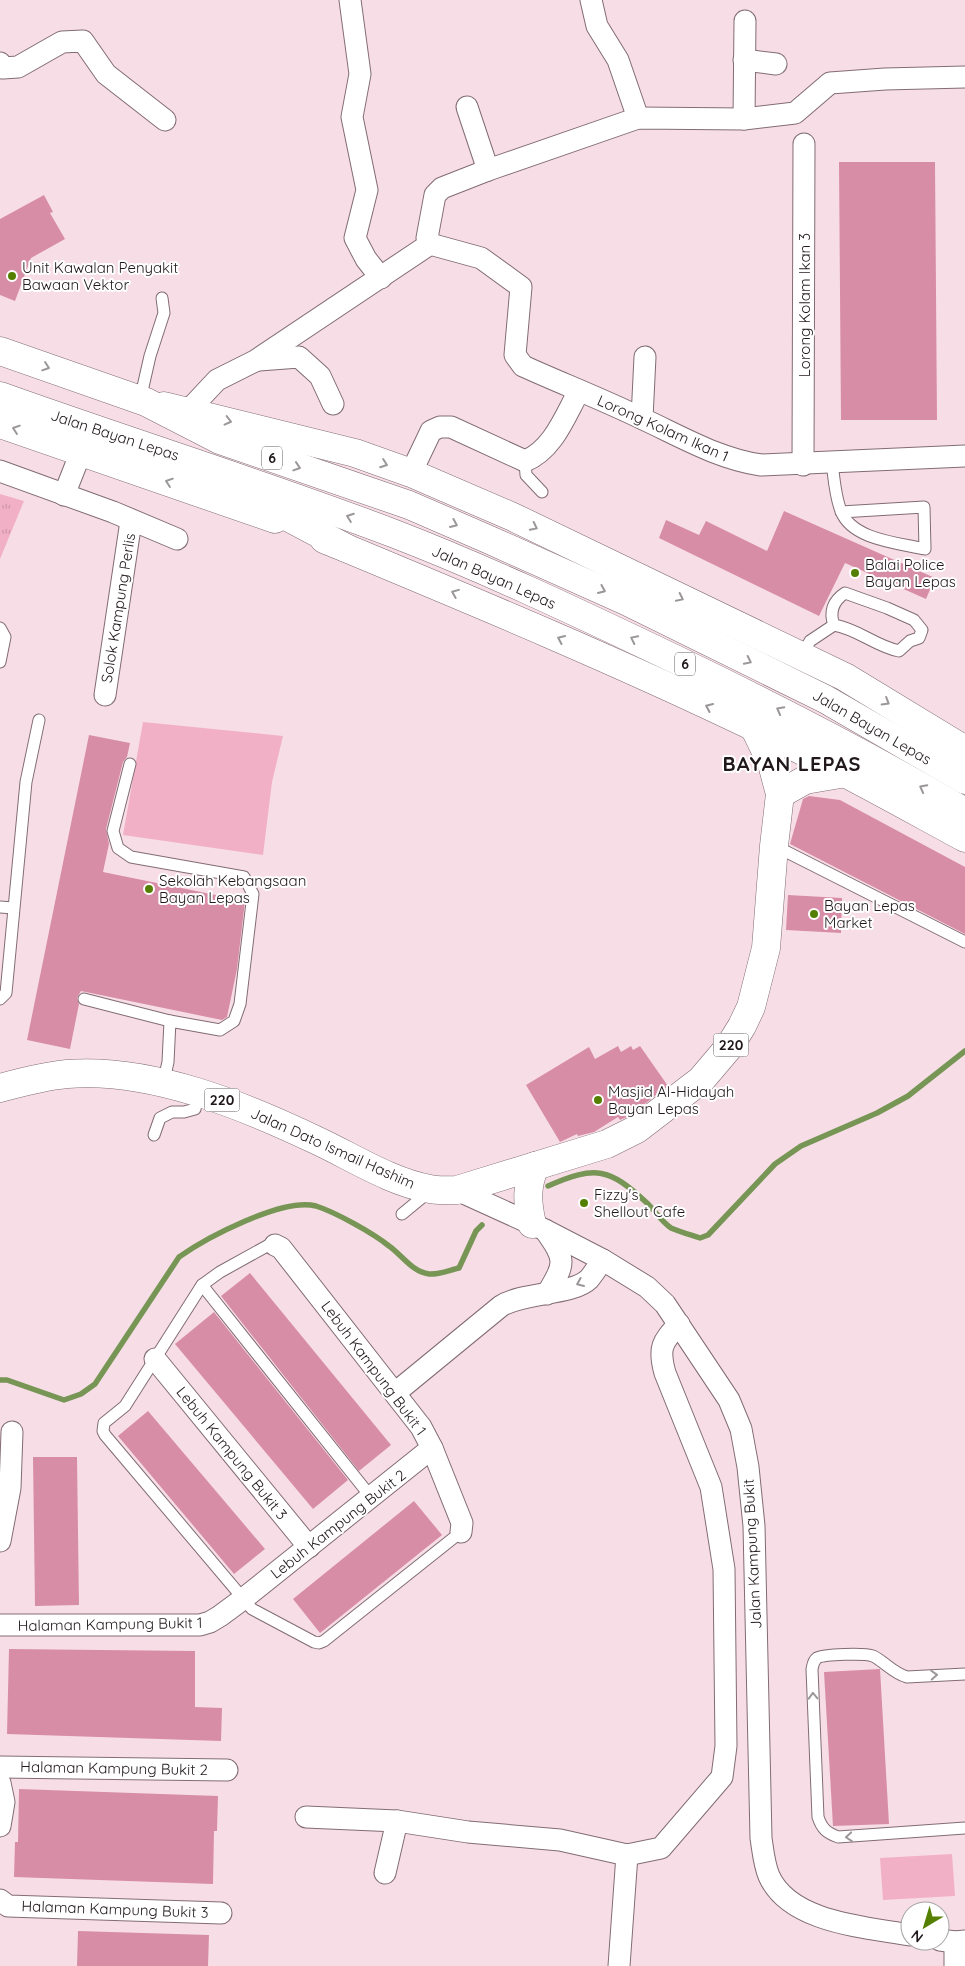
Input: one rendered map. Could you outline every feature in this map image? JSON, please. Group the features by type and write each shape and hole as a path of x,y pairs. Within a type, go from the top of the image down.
{"main road":[{"name":"Jalan Bayan Lepas","path":"0,351 143,401 355,453 411,473 513,517 845,677 965,750"},
{"name":"Jalan Bayan Lepas","path":"0,396 240,477 396,534 477,568 772,706 965,812"},
{"name":"Jalan Bayan Lepas","path":"143,401 220,440 409,505 626,601 826,699 965,780"},
{"path":"0,424 277,519 346,548"},
{"path":"130,440 173,463 262,502 346,548"},
{"name":"Jalan Bayan Lepas","path":"346,548 500,611 754,727 965,838"},
{"name":"220","path":"444,1190 535,1166 607,1144 637,1129 701,1080 729,1047 751,1007 766,948 780,794 772,764 754,727"},
{"path":"780,794 805,780 846,774"},
{"name":"Jalan Dato Ismail Hashim","path":"0,1088 67,1074 101,1074 141,1078 199,1092 222,1100 312,1138 401,1181 444,1190"},
{"path":"535,1166 529,1180 527,1194 538,1227"}],"street":[{"path":"350,0 360,74 352,117 367,190 356,238 366,259 381,278"},
{"path":"591,0 597,26 618,60 638,118"},
{"path":"744,119 745,21"},
{"path":"0,62 3,68 18,67 62,42 83,41 106,74 165,120"},
{"path":"744,60 776,64"},
{"path":"188,411 217,380 255,361 430,244 427,238 435,195 442,188 638,118 744,119 795,113 830,83 885,79 965,77"},
{"path":"467,107 488,170"},
{"name":"Lorong Kolam Ikan 3","path":"803,465 804,144"},
{"name":"Lorong Kolam Ikan 1","path":"430,244 481,258 521,287 515,356 523,366 642,418 720,456 761,465 803,465 965,456"},
{"path":"255,361 299,356 320,376 333,404"},
{"path":"642,418 645,357"},
{"path":"411,473 431,431 440,427 451,427 526,461 535,457 549,444 578,391"},
{"path":"64,495 81,452"},
{"path":"0,472 177,539"},
{"name":"Solok Kampung Perlis","path":"105,695 131,521"},
{"name":"Jalan Kampung Bukit","path":"444,1190 538,1227 603,1260 647,1287 665,1304 730,1400 740,1429 748,1467 754,1526 761,1838 769,1877 778,1890 794,1904 810,1913 840,1923 900,1933"},
{"path":"538,1227 560,1252 560,1272 547,1294"},
{"name":"Lebuh Kampung Bukit 1","path":"275,1245 282,1248 417,1422 432,1448 462,1523 461,1532"},
{"path":"395,1394 501,1306 515,1299 547,1294 583,1283 589,1279 603,1260"},
{"path":"306,1817 397,1821 468,1832 560,1840 627,1855 661,1848 722,1777 726,1746 724,1569 711,1487 665,1373 661,1357 661,1347 666,1337 679,1324"},
{"name":"Lebuh Kampung Bukit 3","path":"156,1359 309,1547"},
{"path":"0,1542 10,1488 12,1432"},
{"name":"Lebuh Kampung Bukit 2","path":"243,1599 432,1448"},
{"name":"Halaman Kampung Bukit 1","path":"0,1625 200,1624 210,1622 243,1599"},
{"name":"Halaman Kampung Bukit 2","path":"0,1766 227,1770"},
{"path":"0,1783 4,1802 0,1826"},
{"path":"385,1873 397,1821"},
{"path":"619,1966 627,1855"},
{"name":"Halaman Kampung Bukit 3","path":"4,1903 221,1913"},
{"path":"953,1941 955,1966"}],"lane":[{"path":"143,401 150,356 164,312 162,298"},
{"path":"526,461 526,476 542,492"},
{"path":"832,462 841,512 847,522 856,530 866,535 925,549 924,507 841,512"},
{"path":"801,656 810,641 834,625 847,627 890,649 898,651 910,641 919,638 922,630 914,620 845,593 836,599 831,615 834,625"},
{"path":"0,628 5,637 0,662"},
{"path":"0,999 6,993 26,782 39,720"},
{"path":"84,999 170,1021 220,1030 234,1021 240,1004 253,894 244,877 132,857 118,848 113,831 130,764"},
{"path":"774,846 965,942"},
{"path":"0,907 13,908"},
{"path":"163,1084 168,1062 170,1021"},
{"path":"154,1135 160,1118 172,1112 184,1112 195,1109 199,1092"},
{"path":"402,1214 444,1190"},
{"path":"275,1245 267,1246 220,1272 202,1285 125,1406 104,1423 103,1431 243,1599 258,1614 314,1642 319,1643 332,1635 461,1532"},
{"path":"202,1285 371,1497"},
{"path":"965,1674 899,1675 871,1656 862,1654 820,1657 813,1663 812,1669 818,1817 821,1827 829,1834 838,1837 965,1828"}],"green space":[{"path":"0,494 24,501 0,559"},
{"path":"143,722 283,736 272,782 263,855 123,835"},
{"path":"952,1854 955,1896 883,1900 880,1858"}],"building":[{"path":"839,162 935,162 937,420 841,420"},
{"path":"44,195 53,212 50,213 65,239 31,258 15,301 0,295 0,219"},
{"path":"784,511 935,578 926,599 845,563 819,616 659,538 666,520 699,535 706,521 767,551"},
{"path":"89,735 130,743 127,757 123,762 106,829 109,844 103,872 245,901 237,969 227,1017 222,1020 81,991 77,998 79,1004 70,1049 27,1040"},
{"path":"809,796 840,800 965,867 965,934 790,844 803,799"},
{"name":"Bayan Lepas Market","path":"788,895 842,898 841,933 786,930"},
{"name":"Masjid Al-Hidayah Bayan Lepas","path":"618,1046 621,1052 631,1046 633,1050 640,1046 668,1086 629,1116 620,1120 618,1117 594,1132 578,1136 577,1134 560,1142 526,1085 589,1047 595,1059"},
{"path":"250,1273 391,1445 359,1471 221,1296"},
{"path":"214,1312 348,1480 313,1509 175,1344"},
{"path":"148,1411 265,1549 234,1574 118,1436"},
{"path":"33,1457 77,1457 79,1605 35,1606"},
{"path":"414,1501 442,1535 320,1633 293,1599"},
{"path":"9,1649 195,1651 195,1707 222,1708 221,1741 7,1734"},
{"path":"880,1669 889,1824 833,1826 824,1672"},
{"path":"19,1789 218,1796 217,1831 214,1831 213,1884 14,1877 15,1842 18,1842"},
{"path":"78,1931 209,1935 208,1966 77,1966"}],"waterway":[{"path":"548,1186 564,1179 590,1173 612,1177 634,1191 671,1228 700,1238 708,1235 775,1164 801,1146 877,1113 908,1096 965,1051"},
{"path":"0,1380 7,1380 64,1400 81,1394 95,1384 179,1257 226,1230 265,1213 302,1205 316,1206 374,1235 412,1267 429,1274 459,1268 476,1231 482,1225"}],"place":[{"name":"Unit Kawalan Penyakit Bawaan Vektor","path":"12,276"},
{"name":"Balai Police Bayan Lepas","path":"855,573"},
{"name":"Sekolah Kebangsaan Bayan Lepas","path":"149,889"},
{"name":"Bayan Lepas Market","path":"814,914"},
{"name":"Masjid Al-Hidayah Bayan Lepas","path":"598,1100"},
{"name":"Fizzy's Shellout Cafe","path":"584,1203"}],"district":[{"name":"BAYAN LEPAS","path":"792,763"}]}
